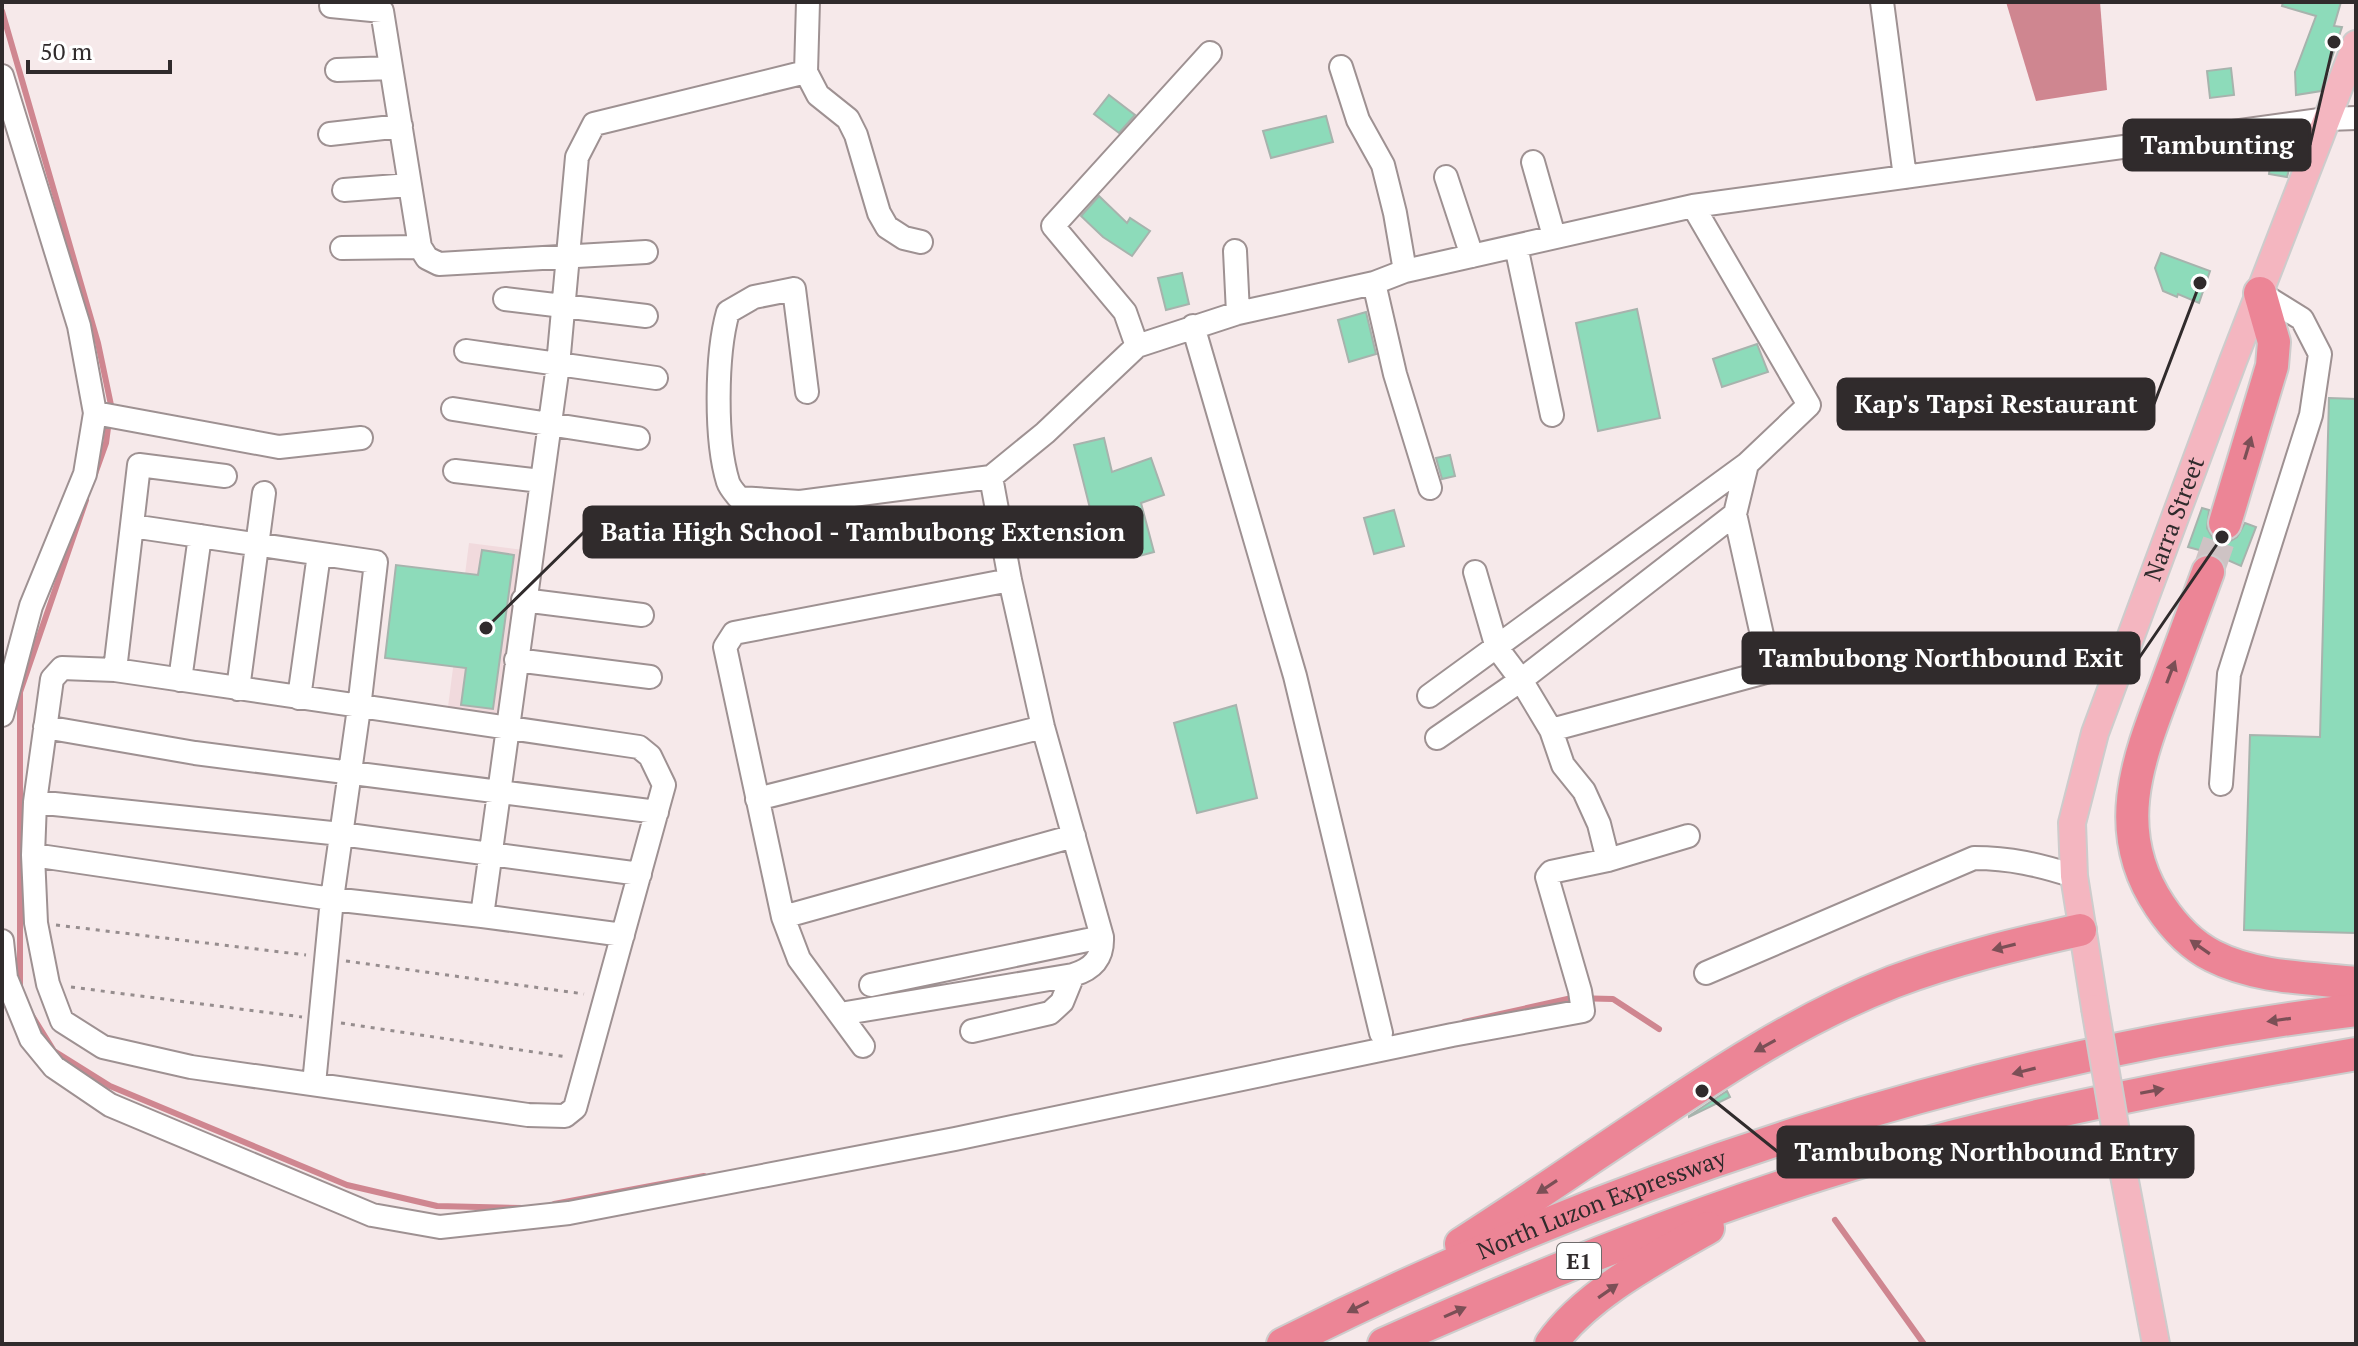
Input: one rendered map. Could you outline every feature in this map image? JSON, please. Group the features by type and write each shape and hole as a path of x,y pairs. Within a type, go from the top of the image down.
{"highway":[{"path":"2225,523 2272,366 2274,342 2260,293"},
{"path":"2208,572 2137,770 2132,811 2133,835 2144,878 2180,932 2214,956 2259,971 2356,983"},
{"path":"1394,1289 1696,1087 1840,1006 1945,964 2001,947 2080,930"},
{"name":"North Luzon Expressway","path":"1283,1344 1394,1289 1588,1206 1734,1152 1852,1116 2059,1062 2191,1033 2356,1010"},
{"name":"North Luzon Expressway","path":"1384,1344 1667,1227 1876,1158 2146,1092 2356,1054"},
{"path":"1551,1344 1568,1322 1614,1287 1672,1249 1779,1189"}],"main road":[{"name":"Narra Street","path":"2156,1344 2080,930 2072,823 2095,733 2356,44"}],"street":[{"path":"808,2 806,72 818,95 848,119 879,213 887,227 904,238 921,242"},
{"path":"1882,2 1905,177"},
{"path":"331,6 382,11 420,247 427,258 439,264 646,252"},
{"path":"1137,346 1125,312 1053,226 1210,53"},
{"path":"1341,67 1358,120 1383,165 1405,271"},
{"path":"337,70 391,68"},
{"path":"482,916 523,600 558,365 577,157 594,124 806,72"},
{"path":"2,76 104,416 85,474 31,606 2,715"},
{"path":"807,392 794,289 754,297 728,312 720,339 720,423 729,484 739,498 800,502 991,477 1045,433 1137,346 1238,313 1374,283 1405,271 1693,206 2327,119 2356,118"},
{"path":"330,134 401,126"},
{"path":"1533,162 1554,236"},
{"path":"1446,177 1472,256"},
{"path":"344,190 410,185"},
{"path":"1429,696 1747,464 1809,405 1693,206"},
{"path":"1516,246 1552,415"},
{"path":"342,248 420,247"},
{"path":"1235,251 1238,313"},
{"path":"1374,283 1395,374 1430,488"},
{"path":"2221,784 2229,674 2311,415 2320,354 2302,319 2260,293"},
{"path":"505,299 646,316"},
{"path":"1193,326 1295,676 1381,1033"},
{"path":"466,351 656,378"},
{"path":"453,409 638,438"},
{"path":"104,416 279,447 361,438"},
{"path":"1551,730 1770,671 1735,514 1747,464"},
{"path":"115,670 139,465 225,476"},
{"path":"455,471 541,481"},
{"path":"840,1014 1073,975 1086,971 1100,958 1102,937 1043,727 991,477"},
{"path":"238,689 264,493"},
{"path":"1437,738 1521,680 1735,514"},
{"path":"132,526 376,562 332,899 314,1084"},
{"path":"180,680 200,536"},
{"path":"299,698 319,554"},
{"path":"1475,572 1497,648 1521,680 1551,730 1563,765 1593,808 1608,860"},
{"path":"863,1046 799,959 783,917 725,647 734,633 1010,580"},
{"path":"523,600 642,615"},
{"path":"516,660 650,677"},
{"path":"62,668 115,670 180,680 639,747 650,756 664,785 575,1108 565,1116 528,1115 191,1067 103,1047 62,1021 48,984 36,923 33,855 35,802 52,679 62,668"},
{"path":"45,727 195,753 657,812"},
{"path":"757,799 1043,727"},
{"path":"35,802 341,834 640,874"},
{"path":"783,917 1074,836"},
{"path":"2,941 6,978 31,1039 54,1067 81,1088 110,1105 359,1210 440,1227 569,1213 955,1139 1352,1054 1583,1011 1547,877 1551,872 1608,860 1688,836"},
{"path":"33,855 332,899 623,935"},
{"path":"1706,973 1974,858 2006,858 2074,876"},
{"path":"871,985 1102,937"},
{"path":"972,1031 1050,1013 1062,1002 1073,975"}],"shaded area":[{"path":"2006,2 2100,2 2107,90 2036,101"},
{"path":"469,543 523,550 502,714 448,707"}],"building":[{"path":"2283,2 2341,2 2334,26 2342,27 2321,91 2296,95 2295,72 2316,16 2282,6"},
{"path":"2231,68 2234,95 2210,98 2207,71"},
{"path":"1109,95 1135,115 1119,133 1094,114"},
{"path":"1326,116 1333,142 1271,158 1263,131"},
{"path":"2273,144 2295,148 2287,177 2269,174"},
{"path":"1099,196 1127,223 1130,218 1150,231 1132,256 1103,237 1081,216"},
{"path":"2161,253 2210,271 2199,303 2163,291 2155,268"},
{"path":"1182,273 1189,304 1166,310 1158,278"},
{"path":"1637,309 1660,418 1598,431 1576,323"},
{"path":"1366,312 1376,354 1349,362 1338,320"},
{"path":"1757,344 1768,372 1722,387 1713,359"},
{"path":"2329,398 2356,399 2356,933 2244,930 2250,735 2320,737"},
{"path":"1104,438 1112,472 1151,458 1164,495 1141,503 1154,552 1139,556 1134,535 1099,544 1074,445"},
{"path":"1450,455 1455,476 1442,479 1436,458"},
{"path":"2202,508 2209,510 2207,528 2212,537 2219,541 2229,542 2237,537 2245,523 2256,527 2241,566 2188,547"},
{"path":"1394,510 1404,546 1374,554 1364,518"},
{"path":"482,550 514,555 493,709 461,705 466,668 385,658 396,565 478,575"},
{"path":"1236,705 1257,798 1197,813 1174,723"},
{"path":"1727,1091 1730,1097 1689,1117 1689,1116"}],"waterway":[{"path":"2,11 98,343 111,405 106,443 95,474"},
{"path":"20,990 20,692 86,500"},
{"path":"1464,1022 1572,998 1613,999 1659,1029"},
{"path":"31,1014 54,1051 110,1086 347,1185 437,1206 523,1208"},
{"path":"554,1204 704,1176"},
{"path":"1835,1220 1924,1344"}],"tunnel":[{"path":"2208,572 2225,523"}],"place":[{"name":"Tambunting","path":"2334,42"},
{"name":"Kap's Tapsi Restaurant","path":"2200,283"},
{"name":"Tambubong Northbound Exit","path":"2222,537"},
{"name":"Batia High School - Tambubong Extension","path":"486,628"},
{"name":"Tambubong Northbound Entry","path":"1702,1091"}]}
